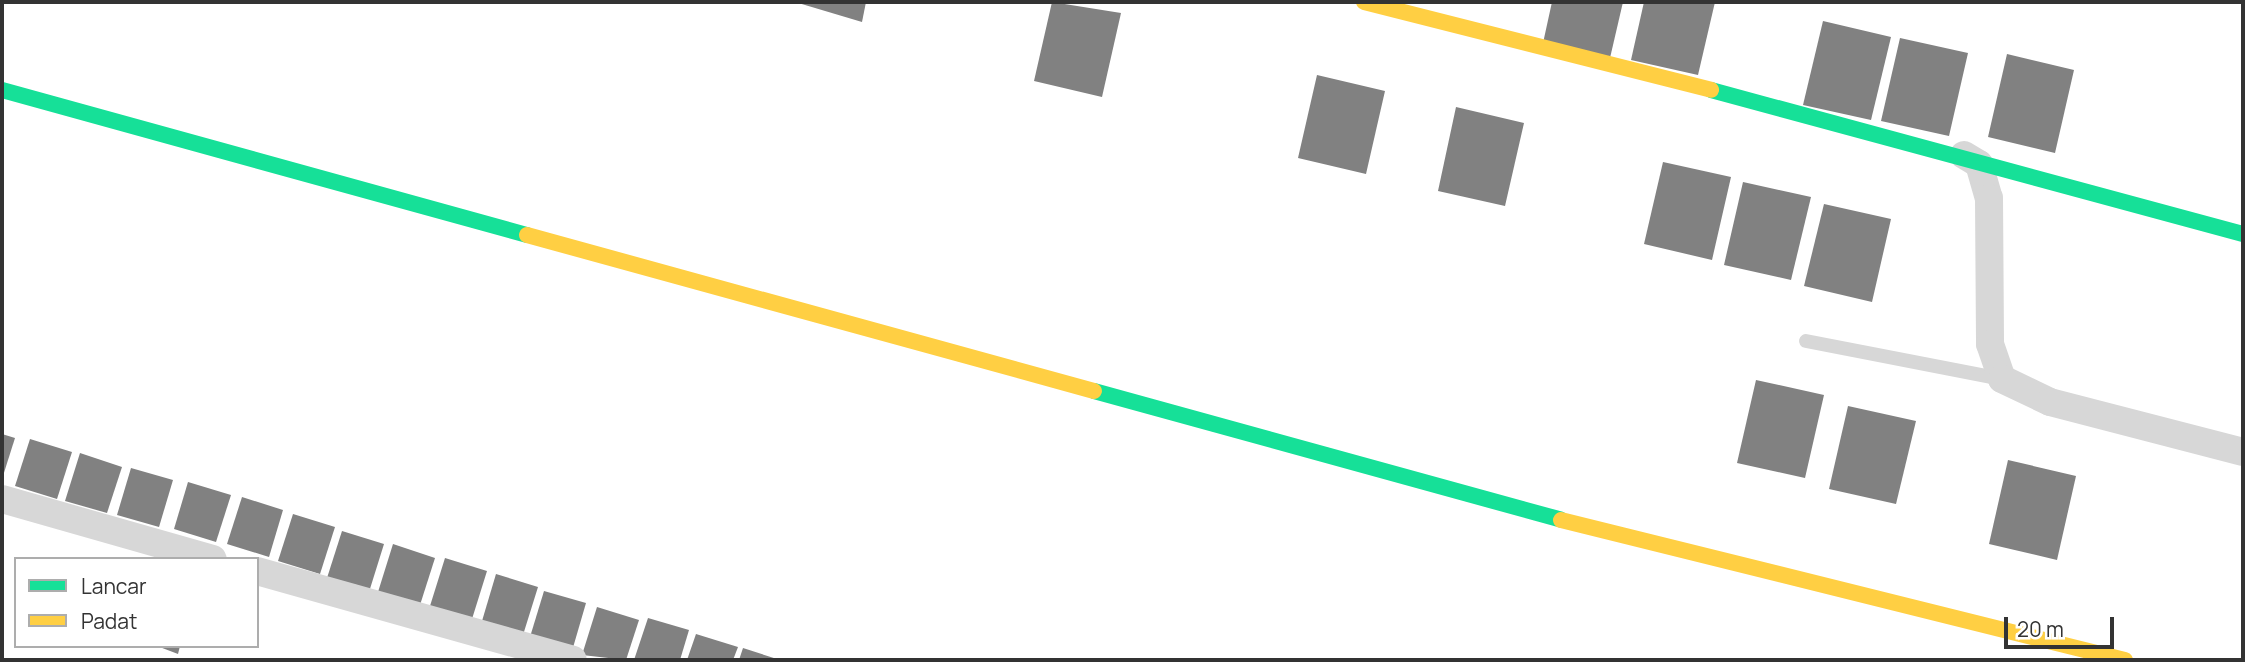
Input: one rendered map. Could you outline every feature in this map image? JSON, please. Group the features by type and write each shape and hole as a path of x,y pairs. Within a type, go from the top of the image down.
{"street":[{"path":"1364,2 1962,154 2243,234"},
{"path":"2,90 1720,564 2125,660"},
{"path":"1962,154 1979,164 1988,189 1990,344 2002,379 2050,402 2243,452"},
{"path":"2,499 206,557"},
{"path":"259,572 573,660"}],"lane":[{"path":"1806,341 2002,379"}],"building":[{"path":"795,2 866,2 862,22"},
{"path":"1052,2 1121,13 1102,97 1034,81"},
{"path":"1552,2 1623,2 1610,58 1543,43"},
{"path":"1644,2 1715,2 1698,75 1631,60"},
{"path":"1823,21 1891,37 1871,120 1803,105"},
{"path":"1900,38 1968,53 1949,136 1881,121"},
{"path":"2007,54 2074,70 2055,153 1988,137"},
{"path":"1317,75 1385,91 1366,174 1298,158"},
{"path":"1456,107 1524,123 1505,206 1438,191"},
{"path":"1663,162 1731,177 1712,260 1644,244"},
{"path":"1743,182 1811,197 1791,280 1724,265"},
{"path":"1824,204 1891,219 1872,302 1804,286"},
{"path":"1756,380 1824,395 1805,478 1737,463"},
{"path":"1848,406 1916,421 1896,504 1829,489"},
{"path":"2,434 15,438 2,479"},
{"path":"30,439 72,452 57,499 15,486"},
{"path":"80,453 122,467 107,513 65,501"},
{"path":"2008,460 2076,476 2057,560 1989,544"},
{"path":"131,468 173,480 159,527 117,515"},
{"path":"188,482 231,495 216,542 174,529"},
{"path":"242,497 283,510 269,557 227,544"},
{"path":"293,514 335,527 320,574 278,561"},
{"path":"342,531 384,544 369,592 327,578"},
{"path":"393,544 435,558 420,605 378,592"},
{"path":"445,558 487,571 472,619 430,606"},
{"path":"496,574 538,587 523,635 482,621"},
{"path":"544,591 586,603 572,651 530,637"},
{"path":"597,607 639,620 626,660 582,655"},
{"path":"648,618 689,630 680,660 634,660"},
{"path":"696,634 738,647 733,660 687,660"},
{"path":"162,648 180,648 178,654"},
{"path":"743,648 780,660 739,660"}],"traffic: fast":[{"path":"2,90 527,235"},
{"path":"1711,90 2243,234"},
{"path":"1094,391 1561,520"}],"traffic: slow":[{"path":"1364,2 1711,90"},
{"path":"527,235 1094,391"},
{"path":"1561,520 2125,660"}]}
